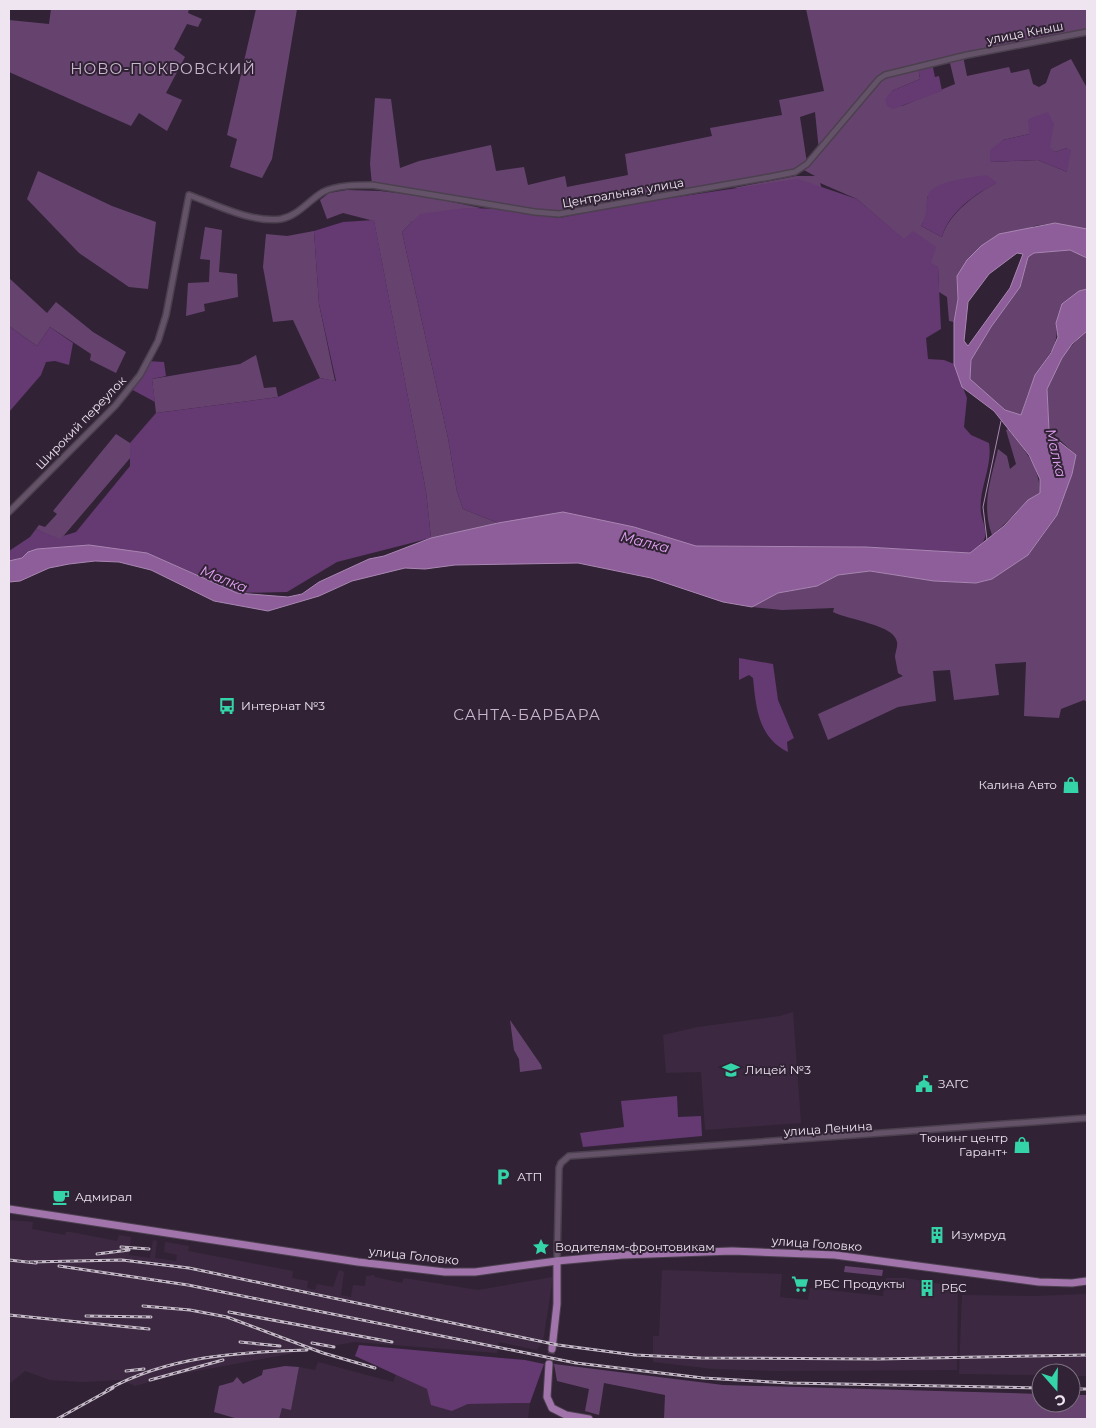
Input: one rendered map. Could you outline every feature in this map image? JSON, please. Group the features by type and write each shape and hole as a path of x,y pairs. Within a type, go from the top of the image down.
{"main road":[{"name":"улица Головко","path":"9,1208 348,1261 445,1272 475,1272 558,1261 678,1251 732,1251 835,1255 1039,1282 1072,1283 1087,1281"},
{"path":"552,1349 557,1304 558,1261"},
{"path":"550,1364 547,1397 552,1408 566,1415 589,1419"}],"street":[{"name":"улица Кныш","path":"967,55 1087,32"},
{"name":"Центральная улица","path":"189,195 244,214 281,219 295,213 326,191 372,185 535,212 559,214 770,177 795,172 807,164 874,84 885,75 967,55"},
{"name":"Широкий переулок","path":"9,512 115,406 140,375 158,341 166,315 189,195"},
{"name":"улица Ленина","path":"558,1261 559,1168 561,1163 569,1156 1087,1118"}],"shaded area":[{"path":"51,9 189,9 188,13 202,19 198,27 187,24 174,49 185,57 166,93 182,100 167,131 139,113 131,126 9,72 9,20 49,24"},
{"path":"256,9 297,9 272,159 262,178 230,167 237,139 227,135"},
{"path":"806,9 1087,9 1087,32 963,56 967,76 1009,67 1011,73 1029,69 1033,84 1039,87 1046,83 1051,69 1071,59 1087,88 1087,229 1055,223 1034,226 957,276 958,299 954,322 949,321 947,297 939,292 938,267 934,266 857,199 820,183 823,192 733,188 796,176 815,176 802,169 795,172 559,214 372,185 370,164 375,98 391,99 400,168 419,161 491,145 496,171 524,167 528,185 565,176 567,187 628,175 625,154 712,136 710,128 782,115 779,100 824,91","holes":["949,59 955,84 902,106 892,91 920,79 918,66","815,112 819,151 807,163 800,117","1029,134 1055,152 1067,148 1067,172 1038,160 990,162 1003,140","996,183 964,205 951,220 942,237 921,226 927,216 927,197"]},
{"path":"932,63 935,77 939,76 942,91 893,109 887,106 885,99 892,91 920,79 918,66"},
{"path":"1048,112 1054,124 1050,147 1055,152 1067,148 1071,150 1067,172 1038,160 990,162 990,150 1003,140 1029,134 1028,119"},
{"path":"38,171 112,206 156,222 148,289 129,287 79,253 27,199"},
{"path":"987,175 997,183 980,192 964,205 950,220 942,237 921,226 926,214 926,203 931,190 954,180"},
{"path":"798,179 857,199 904,239 913,231 936,247 931,263 938,267 941,329 926,338 928,359 944,360 954,364 967,398 964,427 971,435 989,443 989,461 981,504 985,533 982,544 970,553 866,547 696,546 634,527 529,519 498,523 463,509 457,492 448,438 402,232 420,214 465,208 504,209 559,218 630,204"},
{"path":"347,190 380,191 423,196 481,208 433,221 408,222 412,222 402,232 448,438 457,492 463,509 498,523 431,538 426,491 374,221 343,213 327,219 320,200 329,193"},
{"path":"374,220 426,491 431,538 337,562 287,592 237,593 147,553 28,552 22,558 9,561 9,551 30,537 36,529 60,539 63,536 76,532 130,466 130,443 156,413 278,397 320,378 336,381 319,304 314,231 343,222"},
{"path":"205,227 222,230 219,272 237,274 238,297 204,304 205,311 186,316 188,283 209,282 210,260 200,259"},
{"path":"314,231 319,304 335,381 320,378 293,320 273,322 263,267 266,234 287,236"},
{"path":"1070,250 1087,258 1087,289 1079,291 1056,323 1057,332 1054,346 1033,382 1021,415 1005,410 970,380 971,360 991,327 1020,287 1028,257 1034,253"},
{"path":"9,278 47,313 56,302 93,332 126,352 116,373 90,360 91,354 50,327 37,346 9,326"},
{"path":"9,326 37,346 50,327 73,343 69,365 55,361 46,362 41,375 9,412"},
{"path":"1087,331 1087,702 1084,700 1061,709 1059,718 1024,716 1026,662 995,664 999,695 954,700 950,670 933,671 936,701 898,707 828,740 818,714 903,676 898,673 895,657 897,642 894,636 880,627 833,612 834,608 782,610 752,607 778,593 817,586 838,575 870,571 934,581 977,583 992,579 1028,555 1057,515 1076,455 1049,430 1048,382 1061,358"},
{"path":"256,355 264,388 276,387 278,397 156,413 152,379 240,364"},
{"path":"147,361 164,362 166,376 152,379 155,402 129,388"},
{"path":"1008,429 1025,451 1034,467 1040,493 1029,500 992,535 987,513 987,502 998,449 1007,456 1010,469 1016,464 1006,430"},
{"path":"116,434 130,443 131,457 60,540 36,529 39,525 45,527 57,514 53,511"},
{"path":"739,658 773,664 778,700 794,738 787,742 788,752 770,738 760,721 753,678 749,675 739,680"},
{"name":"Лицей №3","path":"793,1012 801,1123 705,1130 701,1072 666,1073 663,1035 698,1027 780,1016"},
{"path":"510,1020 542,1069 520,1072 519,1059 514,1050"},
{"path":"677,1096 678,1117 701,1116 702,1136 583,1147 580,1133 624,1127 621,1101"},
{"path":"9,1220 33,1222 32,1229 65,1235 66,1232 70,1232 117,1241 119,1235 131,1237 129,1255 150,1258 153,1240 157,1241 155,1258 176,1261 177,1255 164,1252 165,1242 189,1246 188,1251 293,1271 292,1278 308,1281 307,1288 315,1290 317,1284 333,1287 339,1270 344,1272 341,1295 351,1297 353,1285 365,1286 366,1276 374,1275 375,1277 402,1283 404,1278 478,1290 553,1277 543,1341 537,1350 499,1342 497,1353 354,1342 170,1376 135,1386 122,1380 81,1382 50,1380 25,1371 9,1384"},
{"path":"845,1266 883,1270 882,1276 844,1272"},
{"path":"662,1270 782,1274 780,1297 808,1300 810,1288 883,1296 886,1278 906,1278 958,1287 957,1370 776,1371 714,1369 653,1362 653,1336 659,1336"},
{"path":"1087,1294 1087,1376 1081,1376 1081,1363 1031,1363 1031,1375 959,1374 962,1295 1035,1296"},
{"path":"359,1345 525,1360 544,1364 530,1403 468,1404 452,1411 431,1405 427,1389 355,1356"},
{"path":"318,1362 393,1382 396,1374 427,1389 452,1411 468,1404 530,1403 528,1419 279,1419 282,1408 291,1409 299,1367 315,1370"},
{"path":"554,1364 723,1385 1031,1394 1031,1413 1081,1413 1081,1395 1087,1395 1087,1419 664,1419 665,1395 604,1383 599,1415 585,1411 589,1389 557,1381"},
{"path":"285,1366 299,1367 291,1410 282,1408 279,1419 238,1419 214,1412 219,1386 233,1382 237,1377 243,1384 262,1375 263,1370"}],"water":[{"name":"Малка","path":"1055,223 1087,229 1087,258 1070,250 1034,253 1028,257 1020,287 991,327 971,360 970,379 1005,410 1021,415 1035,375 1051,353 1058,337 1056,323 1062,304 1079,291 1087,289 1087,331 1072,344 1062,358 1047,389 1049,430 1056,439 1076,455 1072,474 1057,515 1028,555 992,579 976,583 934,581 870,571 838,575 817,586 778,593 752,607 723,602 651,578 578,563 455,565 425,569 405,568 352,581 319,596 268,611 214,601 151,570 119,562 95,561 69,564 49,568 20,581 9,582 9,561 22,558 28,552 37,549 89,545 147,553 237,593 288,597 302,594 319,582 369,559 384,556 431,538 498,523 563,512 634,527 696,546 866,547 970,553 1004,526 1028,500 1040,493 1040,479 1029,455 994,411 962,387 954,364 954,322 958,299 957,276 967,260 981,246 999,234","holes":["1017,253 1023,254 1010,288 968,346 964,341 968,302 989,274"]}],"waterway":[{"path":"987,540 983,507 1001,421"}],"tunnel":[{"path":"549,1364 552,1349"}],"railway":[{"path":"121,1247 149,1249"},
{"path":"97,1254 129,1250"},
{"path":"9,1260 36,1263"},
{"path":"30,1262 122,1260 189,1268 558,1345 635,1355 701,1358 878,1359 1087,1355"},
{"path":"59,1266 188,1285 576,1363 703,1378 790,1383 1031,1388"},
{"path":"143,1306 190,1310 227,1317 323,1353 375,1368"},
{"path":"229,1312 392,1342"},
{"path":"9,1315 149,1329"},
{"path":"86,1316 151,1317"},
{"path":"240,1342 280,1346"},
{"path":"312,1343 334,1347"},
{"path":"107,1390 130,1379 179,1363 255,1352 307,1350"},
{"path":"150,1380 223,1360"},
{"path":"126,1371 144,1369"},
{"path":"57,1419 113,1388"},
{"path":"1081,1389 1087,1389"}],"place":[{"name":"Интернат №3","path":"227,706"},
{"name":"Калина Авто","path":"1071,785"},
{"name":"Лицей №3","path":"731,1070"},
{"name":"ЗАГС","path":"924,1084"},
{"name":"Тюнинг центр Гарант+","path":"1022,1145"},
{"name":"АТП","path":"503,1177"},
{"name":"Адмирал","path":"61,1197"},
{"name":"Изумруд","path":"937,1235"},
{"name":"Водителям-фронтовикам","path":"541,1247"},
{"name":"РБС Продукты","path":"800,1284"},
{"name":"РБС","path":"927,1288"}],"district":[{"name":"НОВО-ПОКРОВСКИЙ","path":"163,69"},
{"name":"САНТА-БАРБАРА","path":"527,715"}]}
